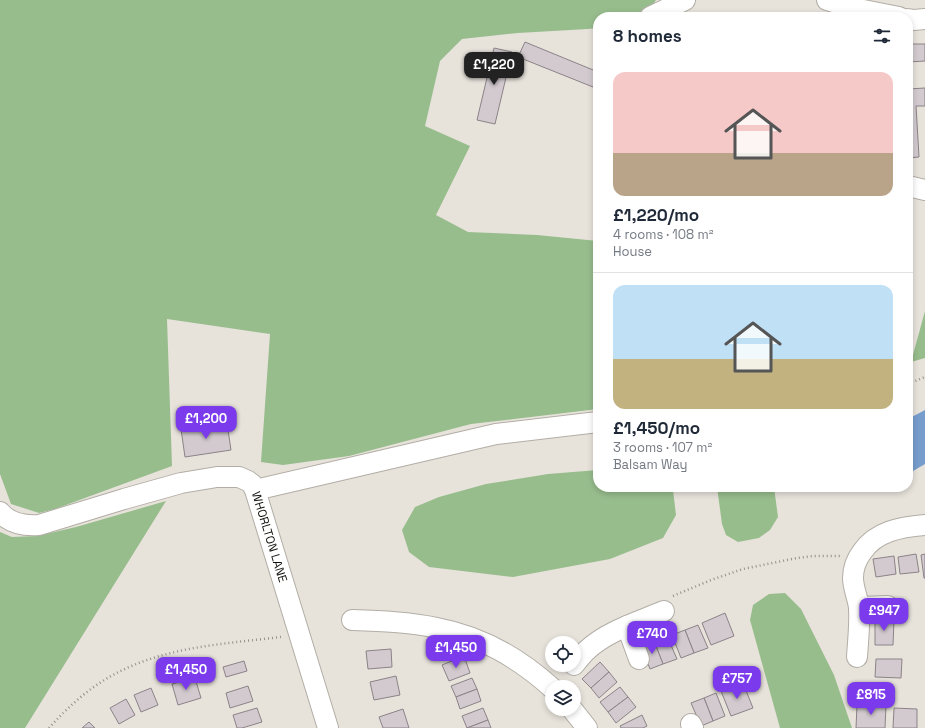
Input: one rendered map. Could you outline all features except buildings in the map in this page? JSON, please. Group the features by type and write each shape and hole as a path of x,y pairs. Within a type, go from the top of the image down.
{"street":[{"path":"661,12 686,0"},
{"path":"827,0 850,12"},
{"path":"913,20 925,19"},
{"path":"913,187 925,190"},
{"path":"255,490 496,434 593,423"},
{"name":"WHORLTON LANE","path":"0,512 17,524 38,525 181,483 217,477 239,478 248,481 252,484 255,490 328,728"},
{"path":"857,657 859,607 853,576 857,559 864,548 872,540 879,536 892,530 925,525"},
{"path":"859,607 888,606"},
{"path":"581,657 587,650 610,634 664,611"},
{"path":"352,620 408,623 462,634 488,644 526,667 545,681"},
{"path":"627,626 639,658"},
{"path":"560,680 567,672"},
{"path":"578,716 587,728"}],"path":[{"path":"913,382 925,377"},
{"path":"664,611 670,597 743,569 813,556 839,556 857,559"},
{"path":"49,728 75,702 106,678 124,668 144,660 191,648 299,634"}],"green space":[{"path":"0,0 656,0 642,12 593,12 593,28 518,33 462,39 440,61 425,126 470,146 436,215 468,232 537,235 593,241 593,410 471,424 349,456 283,465 261,462 270,334 167,319 172,466 55,509 39,513 11,504 0,474"},
{"path":"925,311 925,358 913,361 913,355"},
{"path":"593,470 593,492 673,492 676,515 663,538 610,559 513,577 429,567 409,552 402,530 415,507 439,497 486,484 548,474"},
{"path":"718,492 775,492 778,517 770,530 759,538 738,542 726,535 722,524"},
{"path":"166,501 25,728 0,728 0,532 12,537 37,536 76,527"},
{"path":"785,593 801,609 834,675 852,728 780,728 750,620 753,605 769,594"}],"water":[{"path":"925,410 925,464 913,471 913,416"}]}
